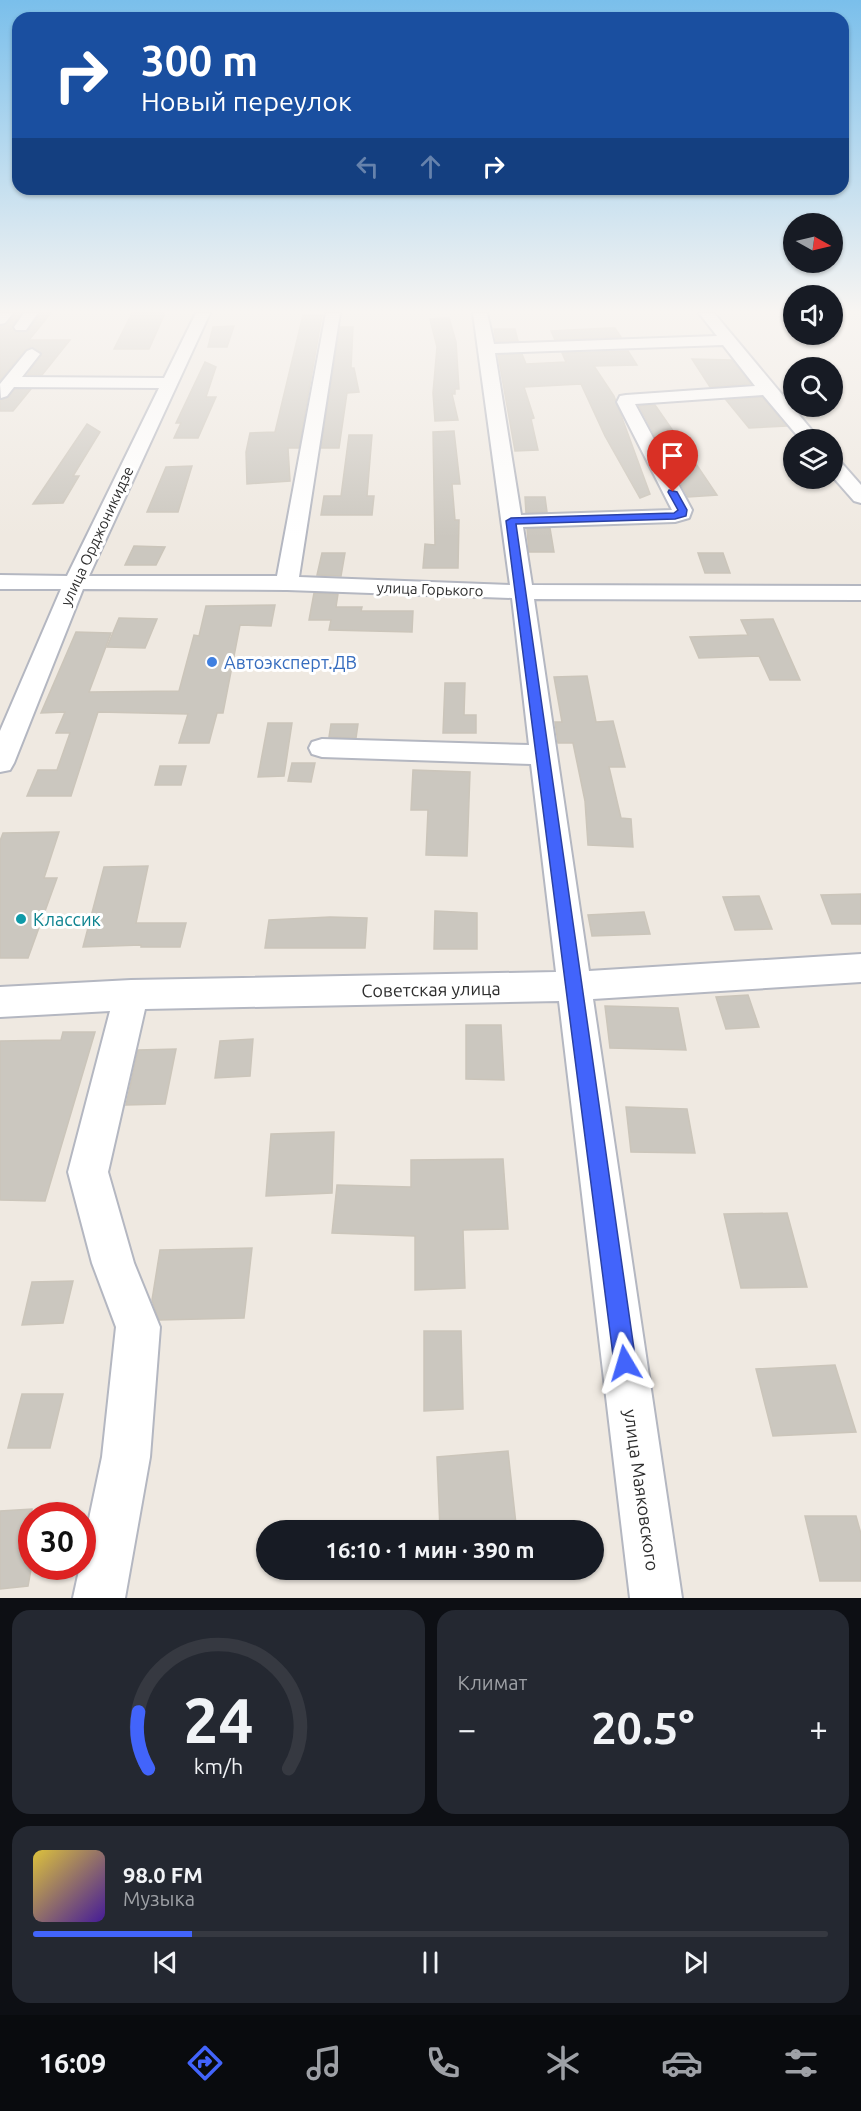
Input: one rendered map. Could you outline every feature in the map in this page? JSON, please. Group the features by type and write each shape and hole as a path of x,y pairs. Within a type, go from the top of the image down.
{"street":[{"name":"улица Орджоникидзе","path":"0,763 74,584 167,388"},
{"path":"287,583 320,388"},
{"name":"улица Маяковского","path":"492,388 522,592 656,1598"},
{"path":"765,388 801,429"},
{"path":"511,521 682,514 626,400 767,390"},
{"path":"843,477 861,497"},
{"name":"улица Горького","path":"0,582 287,583 522,592 861,593"},
{"path":"322,748 544,755"},
{"name":"Советская улица","path":"0,1002 131,995 575,986 861,968"},
{"path":"99,1598 126,1457 138,1327 112,1263 88,1172 131,995"}],"building":[{"path":"193,388 209,388 206,397 216,397 198,438 174,438 181,423 176,423"},
{"path":"286,388 309,388 299,448 288,448 290,481 247,484 246,452 250,433 275,432"},
{"path":"330,388 358,388 359,392 347,393 339,448 321,448"},
{"path":"433,388 459,388 455,389 455,394 452,394 458,420 435,421"},
{"path":"504,388 524,388 534,418 531,419 538,450 515,451"},
{"path":"583,388 608,388 614,396 650,494 640,498 605,436"},
{"path":"15,389 31,389 13,411 0,411 0,400 9,397"},
{"path":"762,397 786,426 749,428 726,400"},
{"path":"655,405 717,495 688,497 639,406"},
{"path":"87,424 100,432 73,476 79,476 63,503 33,504"},
{"path":"454,431 460,484 452,484 455,520 459,520 458,568 423,568 425,544 435,545 433,432"},
{"path":"349,435 372,435 367,496 374,496 372,515 321,515 324,496 341,496"},
{"path":"192,466 178,512 147,512 166,467"},
{"path":"525,497 545,497 547,512 526,513"},
{"path":"550,528 554,552 529,552 527,529"},
{"path":"134,546 165,547 156,565 125,565"},
{"path":"322,553 345,553 341,576 317,575"},
{"path":"698,553 723,553 730,573 705,573"},
{"path":"314,593 338,594 336,607 362,607 361,611 413,611 412,632 329,630 331,620 309,620"},
{"path":"275,605 271,626 240,625 223,713 217,713 209,743 179,743 188,714 98,712 71,796 27,796 38,770 57,770 70,733 56,733 65,712 41,713 76,632 111,633 89,692 179,691 194,635 199,636 206,606"},
{"path":"119,618 157,619 145,648 107,647"},
{"path":"773,619 800,680 770,680 759,656 699,658 690,637 748,635 741,620"},
{"path":"587,676 596,722 613,721 625,767 609,767 621,818 631,819 633,847 588,845 585,801 573,743 558,743 555,722 562,722 554,677"},
{"path":"445,683 465,683 464,715 476,715 476,733 443,733"},
{"path":"268,723 292,723 284,776 258,777"},
{"path":"331,724 358,724 356,738 329,737"},
{"path":"292,763 315,763 311,782 288,781"},
{"path":"160,766 186,766 181,785 155,785"},
{"path":"413,770 470,772 467,856 426,855 428,810 411,810"},
{"path":"59,832 44,878 57,878 28,958 0,958 0,841 3,833"},
{"path":"148,866 136,923 186,923 180,947 141,947 141,945 83,947 104,867"},
{"path":"861,894 861,924 832,924 821,895"},
{"path":"759,896 772,929 735,930 723,897"},
{"path":"435,911 477,913 477,949 434,949"},
{"path":"644,912 650,934 592,936 588,915"},
{"path":"367,918 365,948 265,948 269,920"},
{"path":"748,995 759,1027 726,1029 716,997"},
{"path":"605,1006 678,1008 686,1050 610,1048"},
{"path":"466,1025 501,1025 504,1080 466,1079"},
{"path":"63,1032 95,1032 45,1201 0,1200 0,1041 61,1040"},
{"path":"253,1039 250,1076 215,1078 220,1041"},
{"path":"176,1049 165,1104 126,1105 138,1050"},
{"path":"626,1107 687,1109 695,1153 631,1152"},
{"path":"334,1132 332,1193 266,1196 271,1134"},
{"path":"503,1159 508,1229 463,1230 465,1288 415,1290 415,1236 332,1233 337,1185 411,1187 411,1160"},
{"path":"787,1213 807,1287 741,1288 724,1214"},
{"path":"252,1248 244,1318 159,1320 152,1300 160,1250"},
{"path":"73,1281 63,1323 22,1325 32,1282"},
{"path":"424,1331 461,1331 463,1409 424,1411"},
{"path":"835,1365 856,1432 773,1436 756,1369"},
{"path":"22,1394 63,1394 50,1448 8,1448"},
{"path":"508,1451 516,1520 440,1520 437,1457"},
{"path":"18,1510 18,1580 29,1580 28,1586 0,1589 0,1511"},
{"path":"805,1516 856,1516 861,1534 861,1581 820,1581"}],"place":[{"name":"Автоэксперт.ДВ","path":"212,662"},
{"name":"Классик","path":"21,919"}],"route":[{"path":"625,1363 511,521 675,516 682,514 682,510 673,492"}]}
